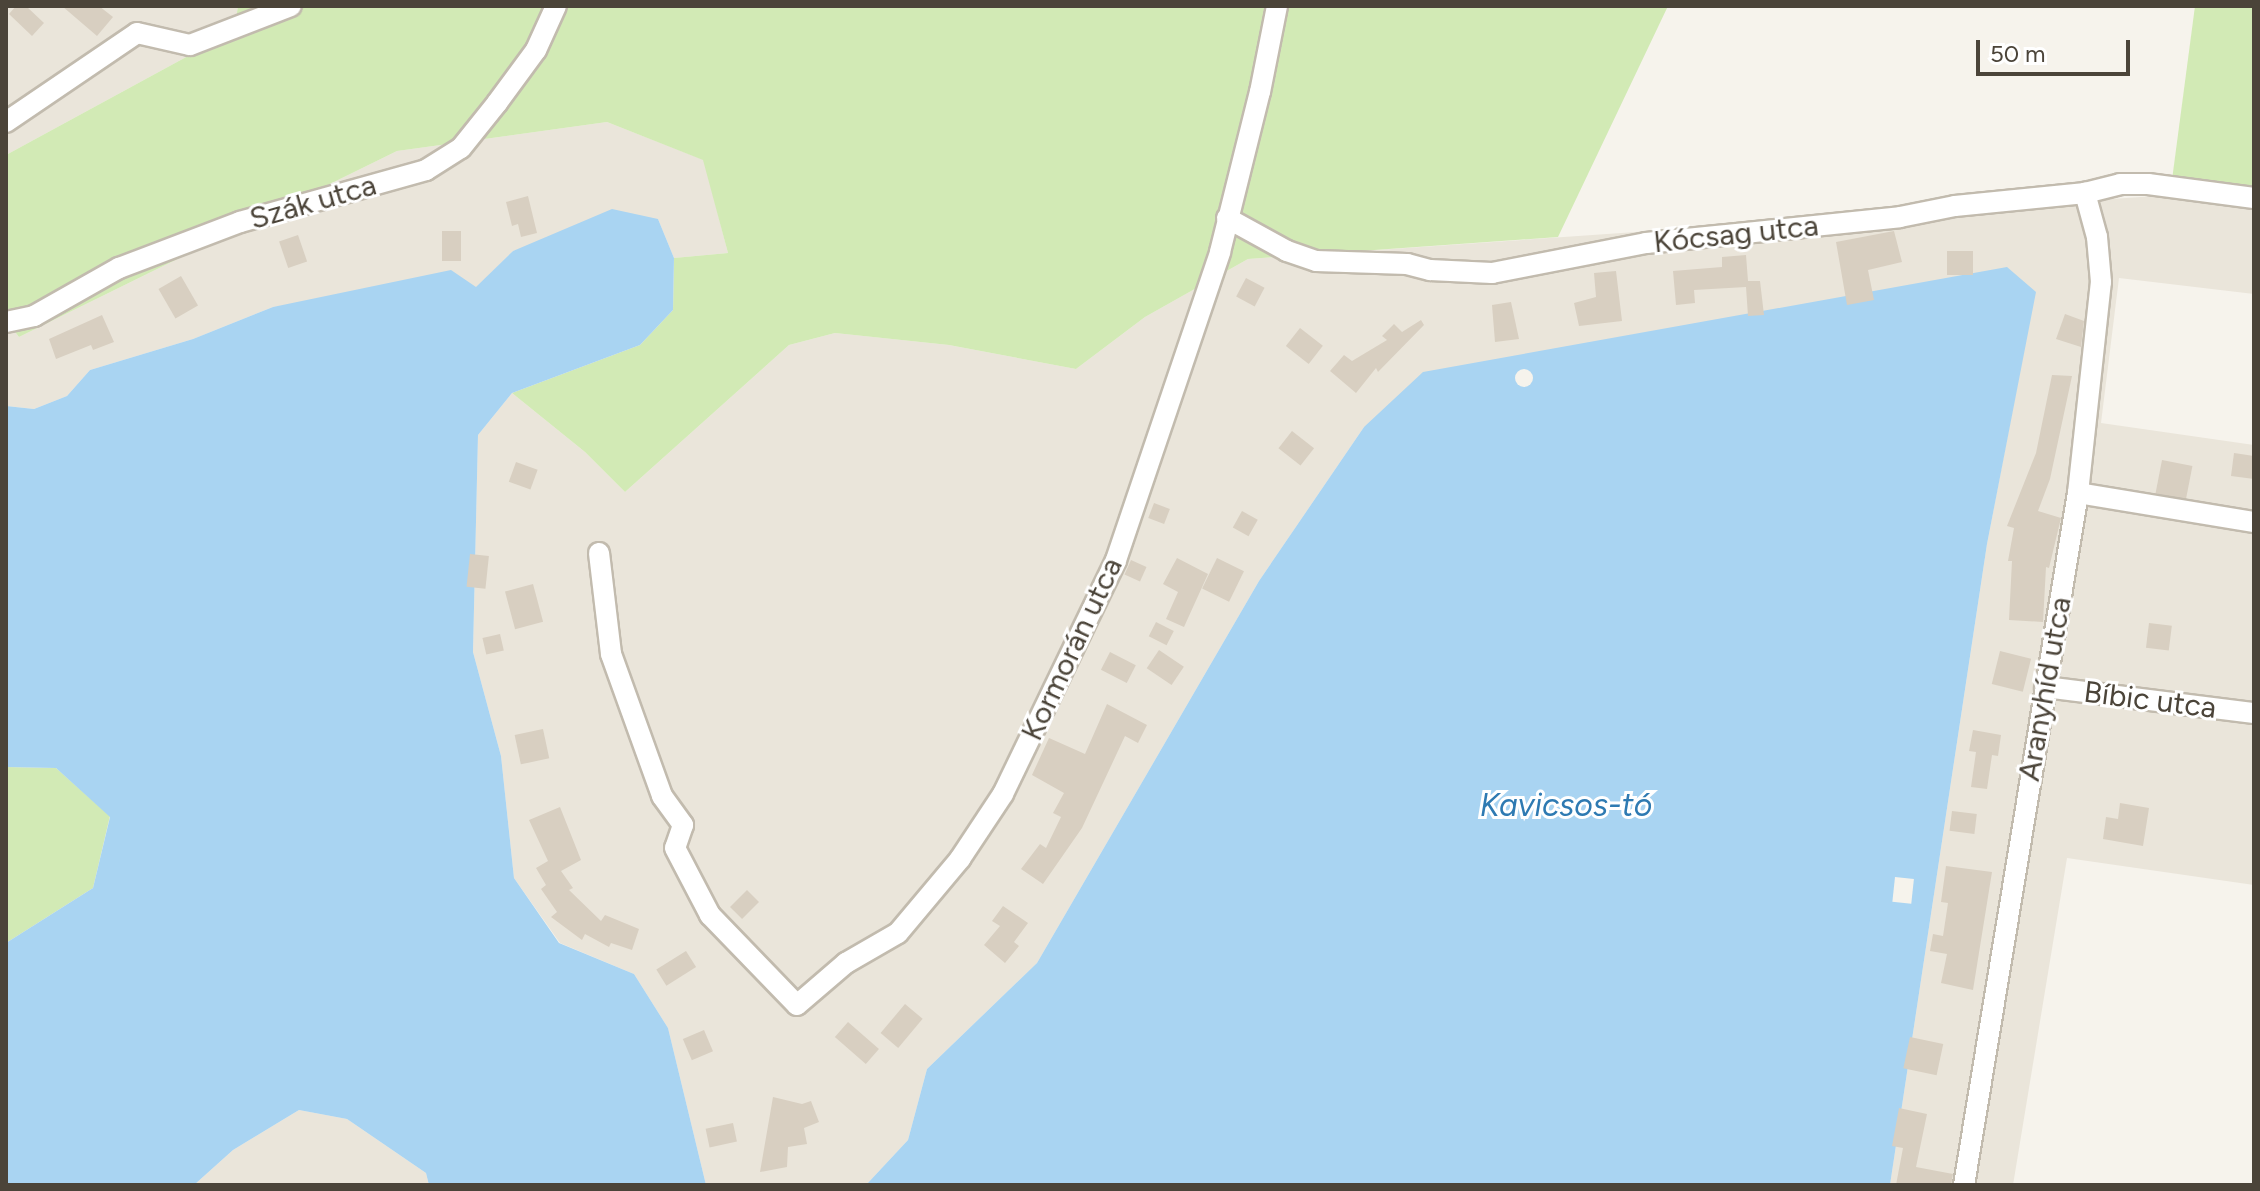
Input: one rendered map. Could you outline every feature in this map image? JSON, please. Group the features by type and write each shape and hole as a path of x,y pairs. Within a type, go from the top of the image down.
{"street":[{"path":"6,122 137,33 190,45 291,6"},
{"name":"Szák utca","path":"6,322 34,316 119,268 240,222 426,170 461,148 497,103 536,50 556,6"},
{"name":"Kormorán utca","path":"599,553 611,654 662,796 683,825 675,848 710,915 797,1005 846,963 898,933 960,859 1003,794 1116,560 1220,252 1260,92 1277,6"},
{"name":"Kócsag utca","path":"1227,218 1287,251 1316,261 1407,264 1430,270 1492,273 1646,243 1900,217 1955,206 2085,193 2120,184 2148,184 2254,198"},
{"name":"Aranyhíd utca","path":"1964,1185 2078,493 2101,282 2097,237 2085,193"},
{"path":"2078,493 2254,522"},
{"name":"Bíbic utca","path":"2045,687 2254,713"}],"shaded area":[{"path":"6,6 238,6 234,31 6,155"},
{"path":"607,122 704,160 728,253 674,258 658,219 513,251 476,288 273,307 193,339 90,370 67,396 34,409 6,406 6,320 19,337 397,151"},
{"path":"2170,195 2254,204 2254,294 2119,278 2101,423 2254,445 2254,885 2067,858 2013,1185 1890,1185 1987,544 2035,292 1364,427 1259,581 1037,963 927,1069 908,1140 866,1185 706,1185 668,1028 634,974 560,943 514,878 501,756 473,652 478,435 512,393 585,452 625,492 789,345 835,333 949,345 1076,369 1145,317 1248,259"},
{"path":"299,1110 347,1119 426,1173 429,1185 194,1185 233,1150"}],"green space":[{"path":"238,6 1668,6 1558,237 1248,259 1145,317 1076,369 949,345 835,333 789,345 625,492 585,452 512,393 640,345 673,310 674,258 728,253 703,160 607,122 397,151 19,337 6,320 6,155 234,31"},
{"path":"2195,6 2254,6 2254,204 2170,195"},
{"path":"6,767 56,768 110,816 93,888 6,943"}],"water":[{"path":"612,209 658,219 674,258 673,310 640,345 512,393 478,435 473,652 501,756 514,878 559,943 634,974 668,1028 706,1185 429,1185 426,1173 347,1119 299,1110 233,1150 194,1185 6,1185 6,943 93,888 110,817 56,768 6,767 6,406 34,409 67,396 90,370 193,339 273,307 451,270 476,287 513,251"},
{"name":"Kavicsos-tó","path":"2007,267 2036,292 1987,544 1890,1185 866,1185 908,1140 927,1069 1037,963 1259,581 1364,427 1423,372"}],"pier":[{"path":"1524,369 1533,378 1524,387 1515,378"},
{"path":"1895,877 1914,879 1911,904 1892,902"}],"building":[{"path":"16,6 26,6 44,23 32,36 9,14"},
{"path":"62,6 99,6 113,17 97,36"},
{"path":"528,196 537,233 521,237 518,224 512,226 506,202"},
{"path":"442,231 461,231 461,261 442,261"},
{"path":"1894,231 1902,262 1868,270 1874,300 1847,305 1836,242"},
{"path":"298,235 307,261 288,268 279,242"},
{"path":"1947,251 1973,251 1973,275 1947,275"},
{"path":"1746,255 1748,281 1760,281 1764,315 1748,316 1746,287 1694,290 1695,303 1676,305 1673,271 1722,267 1722,257"},
{"path":"1616,271 1622,321 1579,326 1574,303 1596,297 1594,273"},
{"path":"181,276 198,305 175,318 158,289"},
{"path":"1246,278 1265,288 1255,306 1236,297"},
{"path":"1511,302 1519,339 1495,342 1492,305"},
{"path":"2065,314 2084,321 2081,347 2056,339"},
{"path":"102,315 114,342 93,350 91,345 56,359 49,339"},
{"path":"1421,320 1424,325 1378,372 1376,368 1356,393 1330,371 1344,355 1352,361 1387,340 1382,336 1394,324 1402,332"},
{"path":"1300,328 1323,346 1309,364 1286,346"},
{"path":"2052,375 2072,376 2050,479 2038,511 2061,518 2049,568 2046,567 2043,622 2009,620 2012,561 2008,561 2014,528 2007,526 2036,453"},
{"path":"1292,431 1314,448 1301,466 1278,448"},
{"path":"2234,453 2254,456 2254,479 2231,476"},
{"path":"2162,460 2192,466 2186,499 2156,493"},
{"path":"516,462 538,470 530,490 509,482"},
{"path":"1154,503 1170,509 1164,524 1148,518"},
{"path":"1242,511 1258,520 1249,536 1233,528"},
{"path":"470,554 489,556 485,589 467,587"},
{"path":"1177,558 1208,574 1184,627 1166,619 1178,592 1163,584"},
{"path":"1217,558 1244,571 1229,602 1202,589"},
{"path":"1131,560 1147,567 1140,582 1124,575"},
{"path":"533,584 543,622 515,629 505,592"},
{"path":"1156,622 1174,631 1167,645 1149,636"},
{"path":"2149,623 2172,626 2169,651 2146,648"},
{"path":"500,634 504,651 486,655 482,638"},
{"path":"1159,650 1184,667 1172,685 1147,668"},
{"path":"2000,651 2031,659 2023,692 1992,684"},
{"path":"1110,652 1136,665 1127,683 1101,670"},
{"path":"1107,704 1147,725 1138,743 1125,736 1082,828 1043,884 1021,869 1040,844 1046,848 1061,817 1053,813 1064,793 1032,775 1049,738 1085,754"},
{"path":"543,729 549,758 521,764 515,735"},
{"path":"1973,730 2001,735 1998,756 1992,755 1987,789 1971,787 1976,752 1969,751"},
{"path":"2120,803 2149,808 2143,846 2103,839 2106,817 2118,819"},
{"path":"560,807 581,860 561,871 573,888 569,890 601,921 605,915 639,929 632,950 611,943 609,947 585,934 582,940 551,917 557,912 541,889 546,885 536,868 548,861 529,820"},
{"path":"1952,811 1977,814 1974,834 1950,831"},
{"path":"1946,866 1992,872 1973,990 1941,983 1947,954 1930,951 1933,934 1943,936 1948,903 1941,902"},
{"path":"747,890 759,902 742,919 730,907"},
{"path":"1003,906 1028,923 1014,942 1019,946 1005,963 984,945 1000,926 992,921"},
{"path":"686,951 696,967 666,986 656,970"},
{"path":"905,1004 923,1019 898,1048 881,1033"},
{"path":"848,1022 879,1049 866,1064 835,1037"},
{"path":"704,1030 713,1051 692,1060 683,1039"},
{"path":"1910,1037 1943,1044 1937,1075 1903,1068"},
{"path":"773,1097 802,1104 811,1101 819,1122 804,1128 807,1144 788,1147 787,1167 760,1172"},
{"path":"1899,1108 1927,1114 1916,1167 1953,1174 1951,1185 1896,1185 1903,1148 1892,1146"},
{"path":"733,1123 737,1142 710,1147 706,1129"}]}
